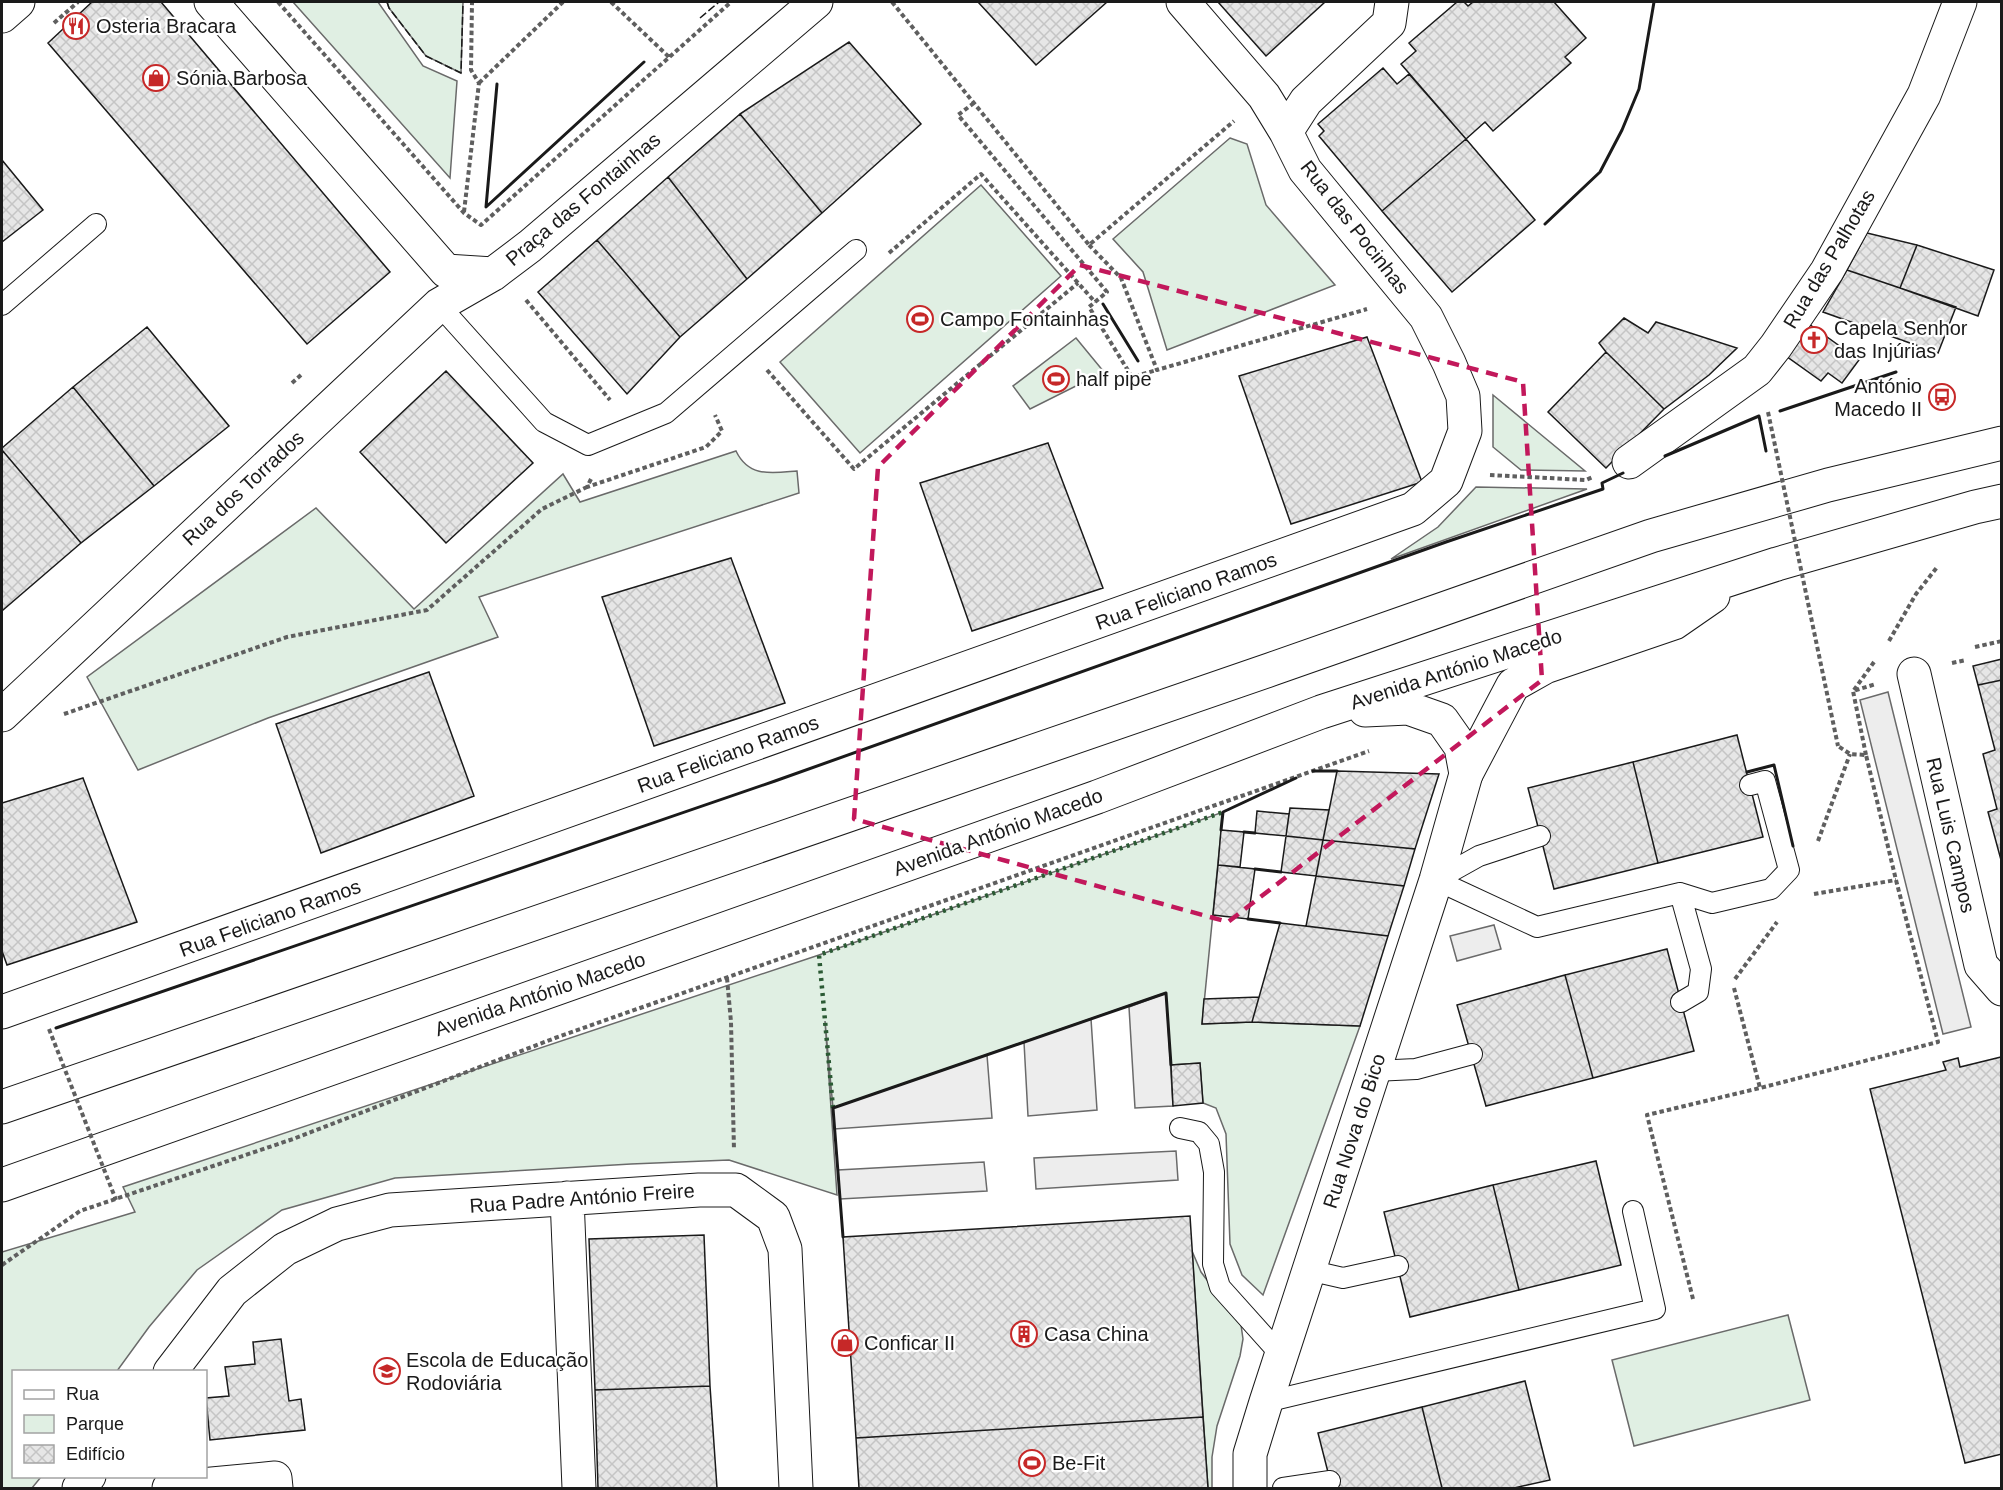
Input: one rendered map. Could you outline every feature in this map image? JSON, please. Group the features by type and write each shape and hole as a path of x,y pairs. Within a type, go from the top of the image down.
{"main road":[{"path":"2,16 18,2"},
{"name":"Praça das Fontainhas","path":"211,2 446,271 493,274 530,246 816,2"},
{"name":"Rua das Pocinhas","path":"1183,2 1264,96 1305,170 1426,317 1463,396 1465,430 1446,481"},
{"path":"1286,132 1306,101 1389,23 1392,2"},
{"name":"Rua das Palhotas","path":"1629,462 1756,370 1776,346 1827,271 1924,95 1960,2"},
{"name":"Rua dos Torrados","path":"2,715 439,305 493,274"},
{"path":"2,1107 1250,677 1651,536 1828,484 2001,443"},
{"name":"Rua Feliciano Ramos","path":"2,1012 1413,509 1446,481"},
{"name":"Avenida António Macedo","path":"2,1185 1097,797 1321,712 1747,573 2001,501"},
{"name":"Rua Nova do Bico","path":"1250,1488 1250,1454 1280,1354 1436,880 1466,774 1513,685 1545,667 1674,623 1747,573"},
{"name":"Rua Luis Campos","path":"1914,674 1981,965 2001,990"},
{"path":"1321,712 1408,708 1442,720 1461,747 1466,774"},
{"name":"Rua Padre António Freire","path":"171,1370 232,1292 285,1249 337,1224 390,1210 699,1190 736,1190"},
{"path":"736,1190 773,1217 785,1249 796,1488"},
{"path":"567,1198 579,1488"},
{"path":"169,1488 275,1478 276,1488"}],"lane":[{"path":"2,305 96,224"},
{"path":"439,305 544,422 588,445 666,413 856,250"},
{"path":"1436,880 1537,927 1680,893 1712,903 1771,889 1788,870 1765,781 1750,785"},
{"path":"1436,880 1479,856 1540,836"},
{"path":"1680,893 1701,969 1698,992 1681,1002"},
{"path":"1374,1071 1416,1069 1472,1054"},
{"path":"1180,1128 1199,1132 1209,1144 1214,1172 1213,1264 1220,1287 1280,1354"},
{"path":"1266,1402 1655,1308 1633,1211"},
{"path":"1308,1270 1343,1278 1398,1266"},
{"path":"1283,1488 1330,1481"}],"path":[{"path":"46,29 78,2"},
{"path":"278,2 464,213 481,225 731,2"},
{"path":"464,213 479,83 471,70 472,2"},
{"path":"479,83 563,2"},
{"path":"611,2 669,57"},
{"path":"892,2 1089,245 1121,278 1157,370"},
{"path":"1089,245 1264,96"},
{"path":"974,102 958,115 1107,292 1089,307 1132,377 1367,309"},
{"path":"884,257 981,174 1095,302"},
{"path":"761,363 854,469 1078,283"},
{"path":"530,305 574,356"},
{"path":"292,383 310,368"},
{"path":"56,717 287,637 427,610 542,509 587,487 706,447 722,431 711,405"},
{"path":"1693,1299 1647,1115 1938,1042 1866,755 1850,754 1838,746 1768,412"},
{"path":"1484,472 1492,476 1586,480 1629,462"},
{"path":"587,487 592,478"},
{"path":"1888,643 1916,594 1938,566"},
{"path":"1975,647 2001,641"},
{"path":"1853,691 1874,662"},
{"path":"2,1264 80,1211 293,1139 555,1038 1372,750"},
{"path":"1808,895 1896,880"},
{"path":"1730,970 1760,1088"},
{"path":"727,978 731,1022 736,1190"},
{"path":"49,1029 116,1200"}],"highlighted area":[{"path":"1080,265 1523,382 1542,680 1228,922 854,819 878,467"}],"green space":[{"path":"293,2 378,2 423,66 457,81 450,178"},
{"path":"387,2 463,2 461,73 426,56 389,8"},
{"path":"1230,138 1247,144 1266,205 1335,285 1167,350 1143,272 1113,239"},
{"name":"Campo Fontainhas","path":"981,185 1061,276 860,453 780,362"},
{"name":"half pipe","path":"1076,338 1104,372 1030,409 1013,386"},
{"path":"1493,395 1585,471 1521,470 1493,447"},
{"path":"736,451 741,460 754,470 770,473 797,471 799,493 479,597 498,637 268,718 138,770 87,677 316,508 414,609 563,474 580,502"},
{"path":"1476,487 1587,489 1391,559 1438,527"},
{"path":"1223,812 1202,1024 1252,1022 1360,1026 1263,1295 1242,1275 1230,1244 1226,1134 1216,1108 1203,1103 1200,1063 1171,1065 1165,993 833,1108 825,1021 837,1195 729,1160 395,1178 282,1210 197,1270 149,1327 118,1370 12,1370 12,1478 40,1478 32,1488 2,1488 2,1252 135,1212 123,1187 819,955"},
{"path":"1192,1251 1201,1272 1241,1325 1243,1339 1240,1356 1217,1426 1212,1457 1212,1488 1208,1488"},
{"path":"1788,1315 1810,1400 1634,1446 1612,1360"}],"shaded area":[{"path":"1888,692 1971,1027 1943,1034 1860,700"},
{"path":"1494,925 1501,949 1457,961 1450,936"},
{"path":"1166,993 1173,1106 1135,1108 1129,1007"},
{"path":"1091,1019 1097,1110 1028,1116 1024,1042"},
{"path":"987,1055 992,1118 834,1129 833,1108"},
{"path":"1176,1151 1178,1180 1036,1189 1034,1158"},
{"path":"984,1162 987,1191 840,1199 838,1170"}],"building":[{"path":"92,2 161,2 390,272 307,344 48,43"},
{"path":"978,2 1107,2 1036,65"},
{"path":"1218,2 1325,2 1266,56"},
{"path":"1457,2 1464,2 1468,6 1473,2 1554,2 1586,38 1565,57 1571,63 1493,131 1485,122 1466,139 1401,64 1416,51 1409,43"},
{"path":"849,42 921,124 822,213 740,114"},
{"path":"1383,68 1397,84 1409,74 1466,139 1382,211 1319,136 1324,131 1318,124"},
{"path":"740,114 822,213 747,279 668,177"},
{"path":"1466,139 1535,220 1452,292 1382,211"},
{"path":"2,160 43,210 2,242"},
{"path":"668,177 747,279 680,337 597,240"},
{"path":"1867,233 1917,245 1900,288 1847,270"},
{"path":"597,240 680,337 627,394 538,292"},
{"path":"1917,245 1994,270 1978,316 1900,288"},
{"path":"1847,270 1956,307 1938,353 1823,312"},
{"path":"1624,318 1648,333 1656,322 1737,348 1709,375 1664,409 1599,343"},
{"name":"Capela Senhor das Injúrias","path":"1809,324 1859,360 1842,383 1828,373 1821,381 1786,356"},
{"path":"147,327 229,426 154,486 73,387"},
{"path":"1367,337 1422,482 1291,524 1239,376"},
{"path":"1606,352 1664,409 1606,468 1548,412"},
{"path":"446,371 533,463 446,543 360,452"},
{"path":"73,387 154,486 81,543 2,450"},
{"path":"1048,443 1103,588 972,631 920,483"},
{"path":"2,450 81,543 3,610 2,609"},
{"path":"731,558 785,703 654,746 602,597"},
{"path":"2002,659 2002,680 1978,685 1973,666"},
{"path":"429,672 474,796 321,853 276,724"},
{"path":"2002,680 2001,860 1988,812 1997,809 1983,754 1995,750 1978,685"},
{"path":"1737,735 1763,837 1658,863 1633,762"},
{"path":"1633,762 1658,863 1554,889 1528,788"},
{"path":"1337,771 1439,774 1415,849 1323,840"},
{"path":"83,778 137,922 7,965 2,951 2,803"},
{"path":"1290,808 1329,810 1323,840 1286,836"},
{"path":"1257,811 1289,814 1286,836 1255,833"},
{"path":"1221,830 1244,832 1240,867 1218,865"},
{"path":"1286,836 1323,840 1316,876 1281,872"},
{"path":"1323,840 1415,849 1404,886 1316,876"},
{"path":"1218,865 1255,869 1248,919 1213,915"},
{"path":"1316,876 1404,886 1388,936 1306,926"},
{"path":"1280,923 1388,936 1360,1026 1252,1022"},
{"path":"1667,949 1694,1051 1593,1078 1565,975"},
{"path":"1565,975 1593,1078 1486,1106 1457,1005"},
{"path":"1259,997 1252,1022 1202,1024 1204,999"},
{"path":"2001,1057 2002,1454 1965,1463 1870,1089 1946,1070 1943,1062 1958,1058 1960,1067"},
{"path":"1200,1063 1203,1103 1173,1106 1171,1065"},
{"path":"1596,1161 1621,1265 1519,1290 1493,1185"},
{"path":"1493,1185 1519,1290 1410,1317 1384,1212"},
{"name":"Casa China","path":"1190,1216 1203,1417 856,1438 843,1237"},
{"path":"704,1235 710,1386 595,1390 589,1239"},
{"path":"281,1339 289,1401 301,1399 305,1430 210,1440 207,1398 229,1396 225,1367 255,1364 253,1342"},
{"path":"1525,1381 1550,1480 1514,1488 1442,1488 1422,1407"},
{"path":"710,1386 717,1488 598,1488 595,1390"},
{"path":"1422,1407 1442,1488 1332,1488 1318,1433"},
{"name":"Be-Fit","path":"1203,1417 1208,1488 859,1488 856,1438"}],"hedge":[{"path":"833,1108 819,955 1223,812"}],"fence":[{"path":"387,2 389,8 426,56 461,73 463,2"},
{"path":"700,18 719,2"}],"wall":[{"path":"1545,224 1600,172 1622,130 1639,89 1654,2"},
{"path":"497,84 486,207 644,62"},
{"path":"1103,304 1138,361"},
{"path":"1780,411 1896,372"},
{"path":"1665,456 1759,416 1766,451"},
{"path":"56,1028 775,781 1446,542 1603,489 1602,483 1623,473"},
{"path":"1747,772 1774,765 1793,846"},
{"path":"1313,771 1337,771"},
{"path":"1221,830 1223,812 1296,778"},
{"path":"1244,832 1255,833"},
{"path":"1255,869 1281,872"},
{"path":"1248,919 1280,923"},
{"path":"843,1237 833,1108 1166,993 1171,1065"}],"place":[{"name":"Osteria Bracara","path":"76,26"},
{"name":"Sónia Barbosa","path":"156,78"},
{"name":"Campo Fontainhas","path":"920,319"},
{"name":"Capela Senhor das Injúrias","path":"1814,340"},
{"name":"half pipe","path":"1056,379"},
{"name":"António Macedo II","path":"1942,397"},
{"name":"Casa China","path":"1024,1334"},
{"name":"Conficar II","path":"845,1343"},
{"name":"Escola de Educação Rodoviária","path":"387,1371"},
{"name":"Be-Fit","path":"1032,1463"}]}
